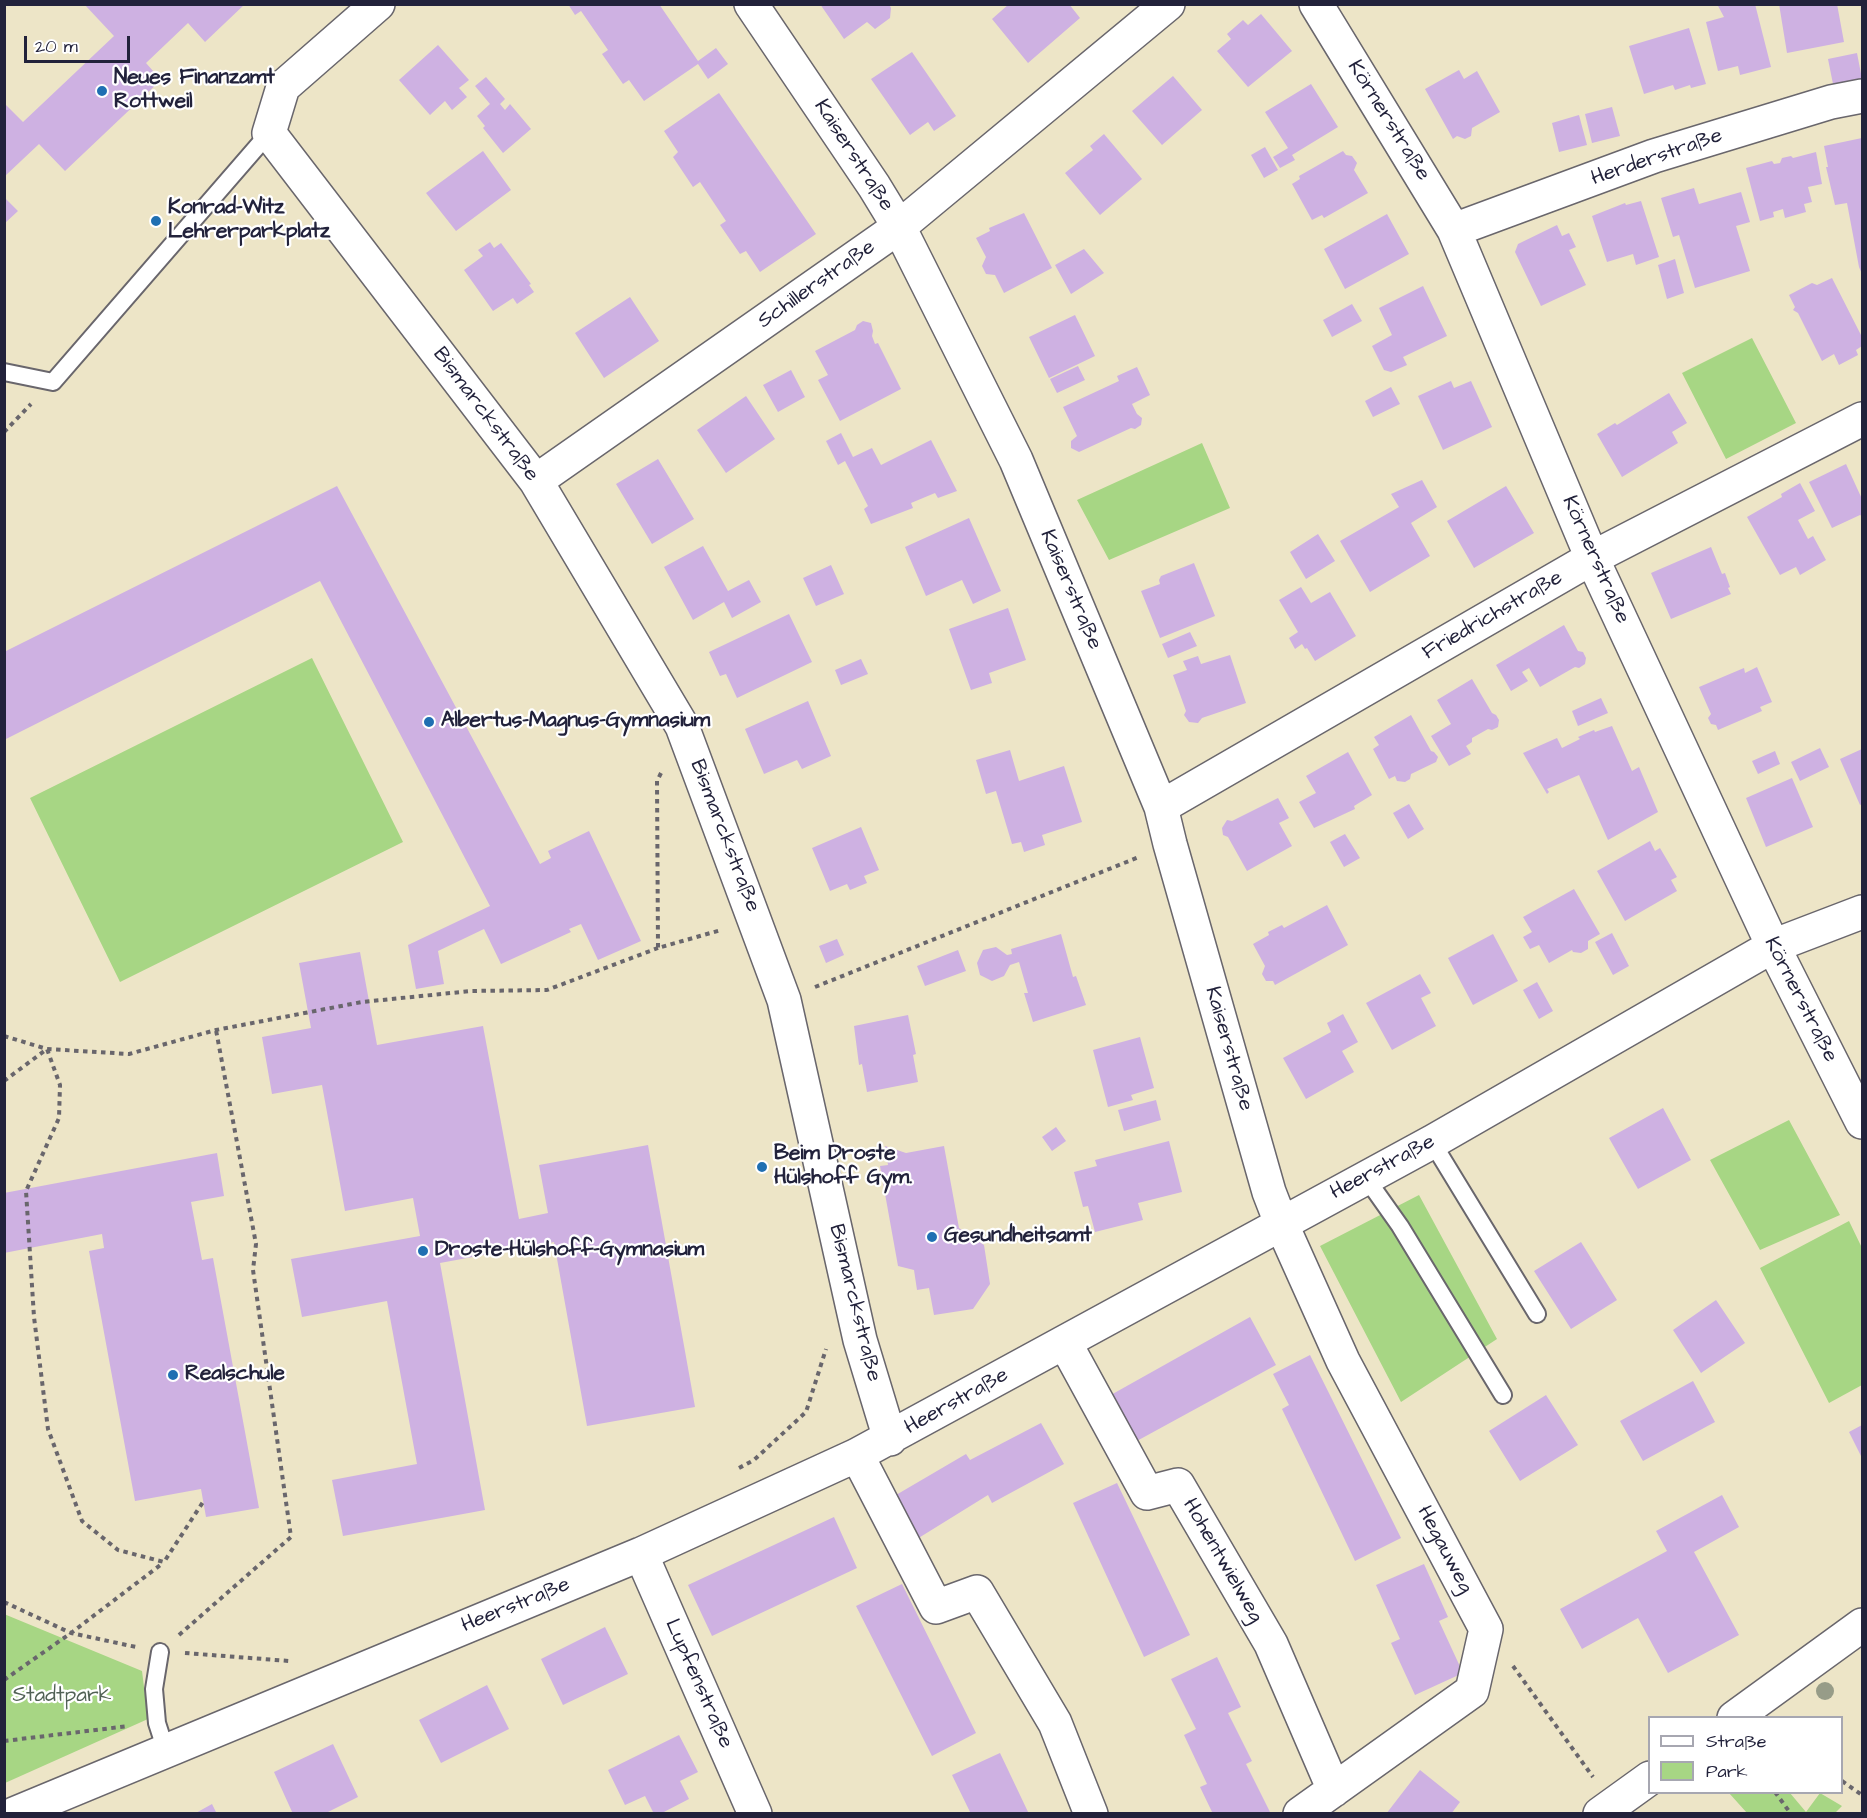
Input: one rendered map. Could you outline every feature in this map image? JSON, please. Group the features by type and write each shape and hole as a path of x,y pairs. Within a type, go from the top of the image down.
{"street":[{"path":"269,133 283,87 378,4"},
{"name":"Kaiserstraße","path":"751,4 874,186 899,227 1016,460 1161,807 1269,1192 1281,1223"},
{"name":"Schillerstraße","path":"536,481 899,227 1168,4"},
{"name":"Körnerstraße","path":"1316,4 1454,230 1592,558 1773,946 1863,1122"},
{"name":"Herderstraße","path":"1454,230 1654,156 1831,102 1863,96"},
{"name":"Bismarckstraße","path":"269,133 536,481 682,726 784,1000 860,1340 890,1439"},
{"name":"Friedrichstraße","path":"1161,807 1592,558 1863,419"},
{"name":"Heerstraße","path":"14,1814 161,1737 641,1554 890,1439 1432,1142 1773,946 1863,912"},
{"name":"Hegauweg","path":"1281,1223 1343,1361 1486,1629"},
{"name":"Hohentwielweg","path":"1065,1343 1147,1493 1178,1485 1271,1644 1334,1790"},
{"path":"857,1455 936,1607 977,1592 1055,1723 1090,1814"},
{"name":"Lupfenstraße","path":"641,1554 755,1814"},
{"path":"1737,1716 1863,1625"},
{"path":"1300,1814 1473,1690 1486,1629"},
{"path":"1606,1809 1648,1779"}],"lane":[{"path":"4,372 53,382 269,133"},
{"path":"1432,1142 1537,1314"},
{"path":"1366,1178 1400,1226 1503,1395"},
{"path":"160,1652 154,1689 161,1737"}],"path":[{"path":"658,948 657,781 682,726"},
{"path":"784,1000 1170,844"},
{"path":"4,1036 47,1049 129,1054 216,1030 362,1002 471,991 547,990 658,948 756,920"},
{"path":"160,1652 291,1538 253,1270 256,1245 216,1030"},
{"path":"4,1082 47,1049"},
{"path":"47,1049 60,1085 59,1118 26,1191 34,1317 48,1429 82,1521 118,1550 164,1562"},
{"path":"733,1470 754,1460 806,1412 828,1344 860,1340"},
{"path":"4,1680 71,1633 164,1562 203,1502"},
{"path":"4,1602 71,1633 160,1652 292,1662"},
{"path":"1486,1629 1606,1809"},
{"path":"4,1741 161,1737"},
{"path":"1843,1782 1863,1795"},
{"path":"1776,1794 1791,1814"}],"green space":[{"path":"1752,338 1796,423 1726,459 1682,373"},
{"path":"1202,443 1230,508 1109,560 1077,500"},
{"path":"312,658 403,842 120,982 30,798"},
{"path":"1789,1120 1840,1215 1760,1250 1710,1160"},
{"path":"1419,1195 1497,1339 1401,1402 1320,1246"},
{"path":"1849,1221 1862,1248 1862,1385 1829,1403 1760,1268"},
{"name":"Stadtpark","path":"4,1614 142,1671 148,1719 5,1783"},
{"path":"1730,1794 1791,1794 1806,1812 1819,1794 1842,1806 1835,1813 1747,1813"}],"building":[{"name":"Neues Finanzamt Rottweil","path":"84,4 245,4 205,42 188,23 146,63 161,80 65,171 39,144 4,177 4,103 23,122 114,36"},
{"path":"568,4 659,4 698,61 716,48 728,64 708,79 698,64 644,101 629,80 623,84 602,54 608,50 581,11 575,15"},
{"path":"820,4 889,4 890,18 875,29 867,22 844,39"},
{"path":"1009,4 1069,4 1080,18 1028,63 992,19"},
{"path":"1717,4 1755,4 1771,67 1740,75 1738,66 1718,71 1706,22 1724,17"},
{"path":"1779,4 1837,4 1844,42 1787,53"},
{"path":"1261,14 1292,51 1248,87 1217,51 1231,39 1227,34 1243,20 1248,25"},
{"path":"1689,28 1706,84 1691,88 1690,85 1675,90 1673,85 1644,94 1629,46"},
{"path":"438,45 469,80 459,88 467,97 452,110 445,101 430,115 399,80"},
{"path":"912,52 956,116 934,131 928,122 910,135 871,79"},
{"path":"1857,53 1862,79 1833,84 1828,59"},
{"path":"1459,70 1464,79 1477,71 1500,112 1472,128 1471,136 1465,139 1457,136 1453,139 1425,89"},
{"path":"1173,76 1202,110 1162,145 1132,111"},
{"path":"486,77 505,99 500,104 505,110 510,104 531,129 503,153 483,128 485,126 477,116 490,104 475,86"},
{"path":"1311,84 1338,127 1292,155 1295,160 1280,168 1273,157 1288,148 1265,112"},
{"path":"719,93 816,234 760,272 746,251 740,254 720,225 726,221 700,182 693,187 673,157 678,152 664,131"},
{"path":"1612,107 1620,136 1592,143 1585,114"},
{"path":"1579,115 1587,145 1559,152 1552,123"},
{"path":"1104,134 1142,179 1100,215 1065,173 1093,150 1090,146"},
{"path":"1862,138 1862,274 1847,203 1835,205 1826,167 1828,167 1824,146"},
{"path":"1265,147 1278,170 1264,178 1251,155"},
{"path":"483,151 511,190 456,231 426,193"},
{"path":"1343,151 1346,155 1352,156 1357,163 1354,170 1368,193 1324,218 1322,215 1312,220 1292,184 1300,179 1299,176"},
{"path":"1816,152 1822,184 1808,187 1812,202 1804,204 1806,212 1785,218 1783,209 1773,212 1774,217 1760,221 1746,168 1772,161 1774,164 1780,163 1782,158 1791,156 1793,158"},
{"path":"1694,188 1699,204 1741,192 1750,222 1736,226 1750,271 1695,288 1679,235 1673,237 1661,198"},
{"path":"4,197 18,211 4,224"},
{"path":"1641,201 1659,257 1636,265 1633,254 1607,262 1592,216 1625,203 1626,205"},
{"path":"1024,213 1052,268 1004,293 995,275 986,274 982,266 986,257 976,238 990,231 989,228"},
{"path":"1387,214 1409,254 1345,289 1324,249"},
{"path":"1557,225 1562,236 1569,233 1576,247 1569,250 1586,285 1541,306 1515,252 1518,244"},
{"path":"490,242 494,248 501,243 531,284 529,285 534,292 517,304 513,298 493,311 464,270 483,256 478,250"},
{"path":"1084,249 1104,273 1071,294 1055,265"},
{"path":"1675,259 1684,293 1667,299 1658,265"},
{"path":"1832,278 1862,337 1862,346 1856,350 1858,355 1839,365 1834,354 1822,361 1798,313 1793,310 1795,307 1789,295 1812,283 1817,285"},
{"path":"1423,286 1447,336 1403,357 1407,365 1391,372 1384,370 1372,346 1392,335 1379,308"},
{"path":"630,297 659,341 604,378 575,333"},
{"path":"1352,304 1362,321 1332,337 1323,320"},
{"path":"1075,315 1095,356 1049,378 1029,337"},
{"path":"863,321 871,323 875,344 878,343 901,389 840,421 818,380 828,375 815,351 855,330 857,325"},
{"path":"1078,366 1085,380 1057,393 1050,379"},
{"path":"1137,367 1150,395 1132,404 1142,418 1141,425 1079,452 1071,448 1071,441 1077,436 1063,407 1119,381 1117,376"},
{"path":"791,370 805,397 778,412 763,385"},
{"path":"1451,381 1454,388 1471,381 1492,427 1443,450 1418,396"},
{"path":"1391,387 1400,404 1373,417 1365,401"},
{"path":"1669,393 1687,423 1672,432 1678,443 1622,477 1597,434 1615,423 1617,425"},
{"path":"746,396 775,439 726,473 697,430"},
{"path":"841,433 853,457 872,448 881,465 931,440 957,491 938,498 935,493 911,503 913,508 871,524 864,509 868,506 845,461 838,465 826,441"},
{"path":"658,459 694,519 652,544 616,484"},
{"path":"1846,464 1862,499 1862,516 1832,528 1809,482"},
{"path":"1422,480 1437,507 1411,523 1430,556 1370,592 1340,541 1399,507 1391,494"},
{"path":"1800,483 1815,511 1798,520 1808,539 1813,536 1826,560 1800,575 1796,567 1780,575 1747,517 1782,497 1781,494"},
{"name":"Albertus-Magnus-Gymnasium","path":"337,486 540,864 551,858 548,851 589,831 641,941 598,960 581,924 569,929 571,932 501,964 484,929 438,951 444,984 416,989 408,945 490,906 320,581 4,740 4,652"},
{"path":"1506,486 1534,533 1474,568 1447,521"},
{"path":"969,518 1001,591 973,604 962,580 926,596 905,547"},
{"path":"1318,534 1335,561 1306,579 1290,552"},
{"path":"703,546 728,591 749,580 761,602 732,618 724,602 693,620 664,567"},
{"path":"1711,547 1722,574 1725,573 1731,594 1671,619 1651,573"},
{"path":"1194,563 1215,616 1160,638 1141,591 1160,584 1161,576"},
{"path":"831,565 844,594 816,606 803,578"},
{"path":"1301,587 1311,603 1330,592 1356,636 1315,661 1302,644 1295,649 1289,638 1298,632 1279,600"},
{"path":"1008,608 1026,660 989,673 992,683 971,690 949,629"},
{"path":"789,614 812,662 737,698 726,674 720,676 709,652"},
{"path":"1564,625 1578,651 1583,652 1586,658 1585,664 1579,668 1575,667 1540,687 1529,668 1522,672 1528,681 1511,691 1496,665"},
{"path":"1190,632 1197,646 1168,658 1162,644"},
{"path":"1230,655 1246,703 1202,718 1198,723 1189,722 1184,715 1186,711 1173,675 1187,670 1183,661 1198,656 1201,664"},
{"path":"861,659 868,674 841,685 835,670"},
{"path":"1757,667 1772,702 1760,707 1762,711 1718,730 1708,718 1711,714 1699,687 1744,668 1745,673"},
{"path":"1472,679 1492,713 1499,720 1498,727 1488,729 1472,738 1472,742 1466,746 1471,754 1449,766 1431,736 1451,724 1437,700"},
{"path":"1601,698 1608,713 1578,726 1572,711"},
{"path":"808,701 831,756 802,769 797,760 764,774 745,729"},
{"path":"1411,715 1431,751 1438,757 1436,762 1411,774 1410,779 1405,782 1397,781 1395,776 1389,779 1373,749 1379,745 1374,737"},
{"path":"1612,726 1632,771 1639,767 1658,812 1608,840 1579,775 1547,789 1549,792 1547,794 1523,753 1557,738 1562,748 1580,739 1578,737"},
{"path":"1820,748 1829,767 1800,781 1791,762"},
{"path":"1862,749 1862,804 1860,805 1840,759"},
{"path":"1010,750 1019,781 1064,766 1082,822 1042,835 1045,845 1024,852 1021,842 1012,844 996,791 986,794 976,760"},
{"path":"1775,751 1780,764 1758,774 1752,761"},
{"path":"1348,752 1372,795 1354,806 1355,809 1314,828 1299,802 1316,793 1306,776"},
{"path":"1792,778 1813,827 1766,847 1746,798"},
{"path":"1278,798 1289,818 1279,823 1292,846 1247,871 1228,837 1223,835 1222,828 1227,820 1232,821"},
{"path":"1409,804 1424,829 1408,839 1393,813"},
{"path":"861,827 879,870 864,876 867,883 850,890 847,884 830,891 812,848"},
{"path":"1345,834 1360,858 1344,867 1330,842"},
{"path":"1650,841 1655,851 1660,848 1677,877 1671,880 1677,891 1625,921 1597,871"},
{"path":"1574,889 1600,934 1588,941 1588,949 1581,953 1572,950 1549,963 1539,945 1530,949 1523,937 1532,932 1523,917"},
{"path":"1327,905 1348,945 1275,985 1273,981 1266,981 1262,974 1265,966 1253,944 1269,935 1268,932 1282,925 1284,928"},
{"path":"1612,933 1629,966 1613,975 1595,942"},
{"path":"1061,934 1073,977 1076,976 1086,1005 1033,1022 1024,993 1028,993 1019,962 1010,965 1004,976 992,981 980,975 977,963 983,950 996,947 1007,955 1012,954 1011,949"},
{"path":"1493,934 1518,981 1473,1005 1448,958"},
{"path":"837,939 844,955 826,963 819,946"},
{"path":"958,950 966,971 925,986 917,966"},
{"name":"Droste-Hülshoff-Gymnasium","path":"360,952 377,1045 483,1026 519,1219 548,1213 539,1165 648,1145 695,1407 587,1426 554,1242 440,1263 485,1510 343,1536 332,1480 417,1464 387,1301 302,1317 291,1259 420,1236 413,1198 345,1211 322,1085 272,1094 262,1037 311,1028 299,963"},
{"path":"1420,974 1431,993 1421,998 1436,1026 1392,1050 1366,1003"},
{"path":"1537,982 1553,1011 1539,1019 1523,990"},
{"path":"1343,1014 1358,1042 1342,1051 1354,1072 1306,1099 1283,1058 1331,1032 1327,1023"},
{"path":"908,1015 916,1054 913,1055 918,1082 867,1092 862,1064 859,1065 854,1026"},
{"path":"1140,1037 1154,1088 1131,1095 1133,1100 1108,1107 1093,1050"},
{"path":"1156,1100 1161,1120 1124,1131 1118,1110"},
{"path":"1663,1108 1691,1160 1638,1189 1609,1138"},
{"path":"1056,1127 1066,1141 1052,1151 1042,1137"},
{"path":"1169,1141 1182,1192 1138,1203 1143,1220 1095,1232 1088,1206 1083,1207 1074,1172 1097,1166 1095,1160"},
{"name":"Gesundheitsamt","path":"885,1146 906,1153 944,1146 959,1228 984,1245 990,1284 973,1309 934,1315 929,1288 917,1290 914,1270 898,1266 880,1166 888,1165"},
{"name":"Realschule","path":"217,1153 224,1196 191,1202 202,1260 213,1258 259,1508 206,1517 201,1489 135,1501 89,1251 104,1248 102,1234 4,1253 4,1193"},
{"path":"1581,1242 1617,1300 1571,1329 1534,1271"},
{"path":"1716,1300 1745,1343 1701,1373 1673,1330"},
{"path":"1250,1317 1276,1365 1135,1442 1109,1396"},
{"path":"1310,1355 1401,1538 1355,1561 1282,1409 1289,1405 1273,1374"},
{"path":"1693,1381 1715,1422 1643,1461 1620,1421"},
{"path":"1546,1395 1578,1445 1520,1481 1489,1431"},
{"path":"1041,1423 1064,1464 992,1503 988,1495 917,1539 896,1495 966,1454 970,1460"},
{"path":"1862,1425 1862,1458 1849,1432"},
{"path":"1117,1483 1190,1635 1144,1657 1073,1503"},
{"path":"1722,1495 1739,1527 1694,1552 1739,1635 1668,1673 1638,1618 1582,1649 1560,1609 1667,1551 1656,1531"},
{"path":"834,1517 857,1568 712,1636 688,1585"},
{"path":"1424,1564 1448,1617 1439,1621 1463,1673 1415,1695 1391,1643 1400,1639 1376,1585"},
{"path":"902,1584 976,1733 932,1756 856,1606"},
{"path":"605,1627 628,1674 563,1705 541,1659"},
{"path":"1217,1657 1241,1707 1228,1713 1252,1761 1246,1764 1271,1814 1213,1814 1200,1787 1207,1784 1184,1735 1196,1729 1171,1679"},
{"path":"487,1685 509,1729 441,1763 419,1720"},
{"path":"679,1735 698,1772 680,1781 689,1799 660,1814 654,1814 645,1796 625,1805 608,1770"},
{"path":"333,1744 358,1797 324,1814 293,1814 274,1772"},
{"path":"1000,1753 1029,1814 971,1814 952,1775"},
{"path":"1420,1770 1460,1802 1451,1814 1386,1814"},
{"path":"212,1804 217,1814 194,1814"}],"place":[{"name":"Neues Finanzamt Rottweil","path":"102,91"},
{"name":"Konrad-Witz Lehrerparkplatz","path":"156,221"},
{"name":"Albertus-Magnus-Gymnasium","path":"429,722"},
{"name":"Beim Droste Hülshoff Gym.","path":"762,1167"},
{"name":"Gesundheitsamt","path":"932,1237"},
{"name":"Droste-Hülshoff-Gymnasium","path":"423,1251"},
{"name":"Realschule","path":"173,1375"}]}
